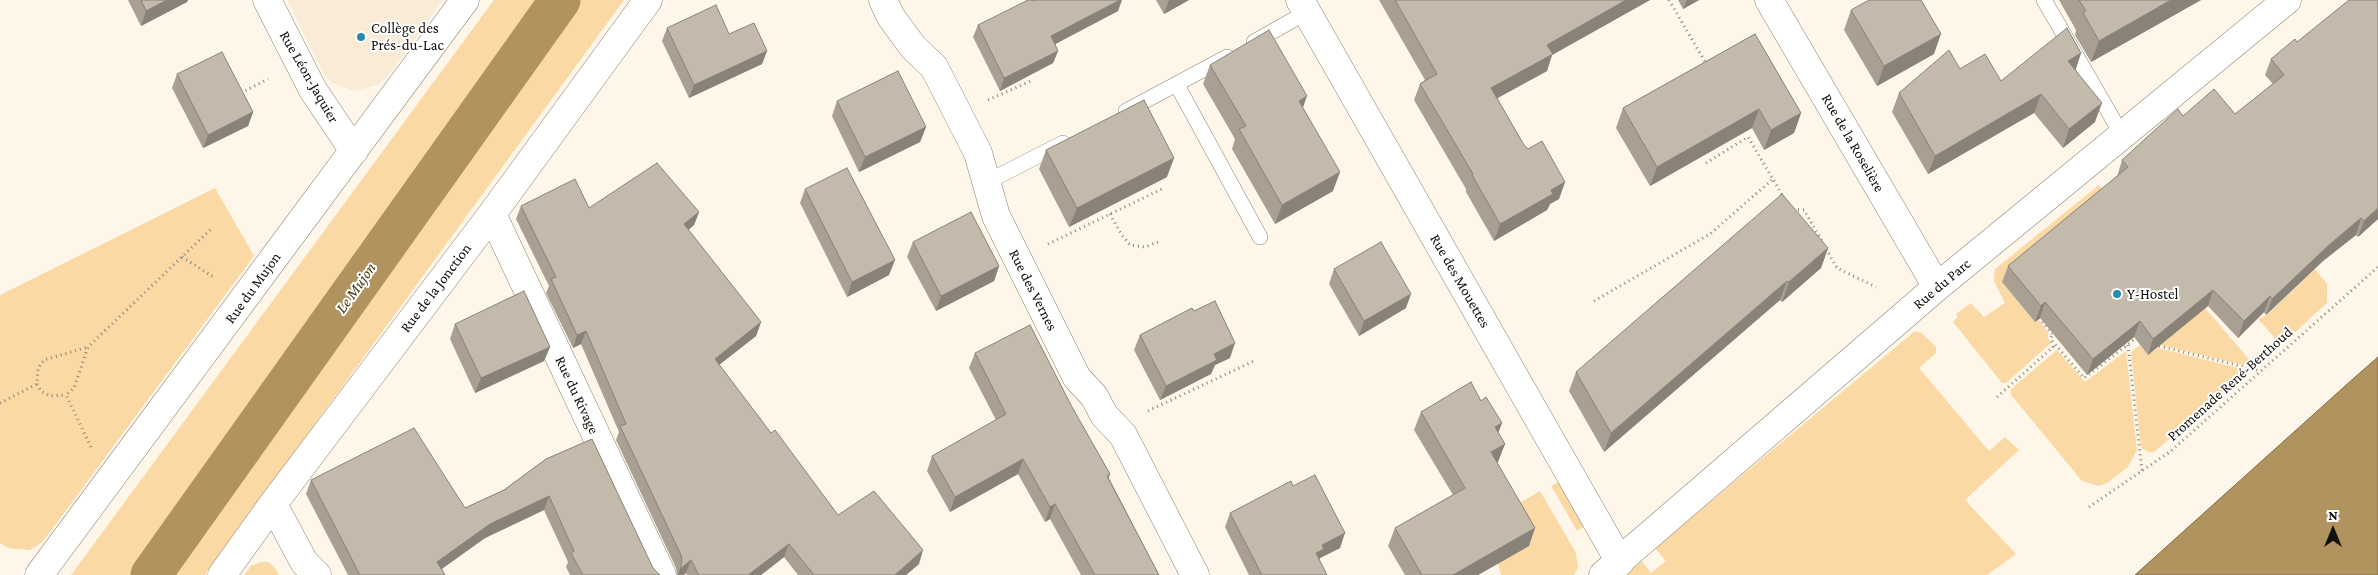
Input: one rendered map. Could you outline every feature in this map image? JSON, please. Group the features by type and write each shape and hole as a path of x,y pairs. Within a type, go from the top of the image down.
{"street":[{"name":"Rue Léon-Jaquier","path":"268,0 313,90 354,152"},
{"name":"Rue du Mujon","path":"39,575 466,0"},
{"name":"Rue de la Jonction","path":"222,575 273,504 492,214 648,0"},
{"name":"Rue des Vernes","path":"883,0 891,17 913,47 934,67 978,153 985,183 996,216 1077,378 1094,396 1104,415 1123,435 1195,575"},
{"name":"Rue de la Roselière","path":"1769,0 1937,287"},
{"name":"Rue du Parc","path":"1612,568 1937,287 2286,0"},
{"name":"Rue des Mouettes","path":"1304,6 1612,568"},
{"name":"Rue du Rivage","path":"492,214 662,575"},
{"path":"273,504 294,546 304,562 317,575"}],"lane":[{"path":"2044,0 2122,135"},
{"path":"1109,119 1177,85 1304,6"},
{"path":"1177,85 1260,237"},
{"path":"985,183 1075,137"}],"path":[{"path":"1669,0 1708,69"},
{"path":"979,104 1033,80"},
{"path":"1743,129 1786,202"},
{"path":"1706,162 1748,137"},
{"path":"1594,300 1710,234 1773,179"},
{"path":"1041,247 1164,188"},
{"path":"1791,210 1804,210 1837,268 1876,287"},
{"path":"1110,214 1121,234 1130,245 1145,247 1158,242"},
{"path":"88,347 44,360 38,368 37,384 41,391 50,396 66,395 74,388 88,347 211,229"},
{"name":"Promenade René-Berthoud","path":"2089,507 2171,451 2378,268"},
{"path":"2039,318 2052,334"},
{"path":"1997,397 2053,347 2052,334 2056,326"},
{"path":"2052,341 2084,378 2135,340"},
{"path":"2128,345 2142,471"},
{"path":"2159,346 2261,371"},
{"path":"1140,414 1256,360"},
{"path":"0,403 37,384"},
{"path":"66,395 93,452"}],"shaded area":[{"name":"Collège des Prés-du-Lac","path":"287,0 443,0 387,77 377,85 355,91 332,83 324,74"},
{"path":"494,0 547,0 137,575 71,575"},
{"path":"575,0 624,0 205,575 163,575"},
{"path":"2099,185 2254,365 2251,367 2160,345 2002,282 2035,322 2038,319 2049,334 2047,336 2051,343 2006,383 2002,383 1953,322 1958,317 1956,314 1971,303 1984,317 2005,303 1994,281 1995,269"},
{"path":"215,188 254,256 41,543 30,550 8,548 0,543 0,295"},
{"path":"2315,269 2327,284 2327,303 2281,345 2258,319 2267,315"},
{"path":"1915,331 1922,333 1936,347 1936,353 1919,368 1989,451 2005,437 2019,450 1965,500 2016,554 1987,575 1627,575 1629,571 1642,561 1651,573 1666,561 1655,548"},
{"path":"2140,345 2148,355 2158,348 2250,371 2154,452 2149,452 2141,448 2131,352"},
{"path":"2057,350 2085,382 2126,351 2137,450 2128,467 2107,483 2099,486 2082,481 2011,395 2011,389"},
{"path":"2378,357 2378,575 2135,575 2354,378"},
{"path":"1562,480 1587,525 1577,531 1551,486"},
{"path":"1540,491 1576,553 1578,568 1574,575 1501,575 1498,564 1508,510"},
{"path":"261,562 269,562 279,575 244,575 251,566"}],"building":[{"path":"141,0 167,0 146,11"},
{"path":"1028,0 1120,0 1051,36 1058,51 1004,78 978,25"},
{"path":"1395,0 1626,0 1547,45 1553,54 1491,88 1524,145 1528,149 1542,141 1565,182 1551,190 1553,194 1500,224 1420,84 1437,74"},
{"path":"1869,0 1921,0 1941,34 1884,66 1851,10"},
{"path":"2079,0 2171,0 2099,41 2083,13 2086,11"},
{"path":"2349,0 2378,0 2378,208 2364,221 2361,218 2329,245 2272,299 2270,296 2244,321 2213,290 2153,339 2140,321 2093,359 2045,302 2041,306 2008,266 2128,167 2122,160 2178,109 2183,116 2214,89 2235,114 2284,75 2271,59 2295,39 2297,42"},
{"path":"716,5 729,34 754,23 767,51 694,85 667,28"},
{"path":"2067,28 2081,53 2068,61 2102,103 2069,129 2041,94 1935,156 1899,93 1949,50 1960,69 1985,54 2001,81"},
{"path":"1269,30 1307,96 1299,101 1340,172 1282,205 1239,129 1246,126 1210,65"},
{"path":"1755,34 1801,113 1771,130 1759,109 1657,167 1623,108"},
{"path":"222,52 253,112 208,135 177,74"},
{"path":"898,71 926,127 865,157 837,101"},
{"path":"1144,100 1174,158 1077,208 1046,150"},
{"path":"657,163 699,212 684,224 761,322 715,359 771,433 775,430 838,515 874,491 923,550 895,575 814,575 789,544 748,575 699,575 691,560 680,569 681,555 620,426 626,424 586,331 577,335 551,279 556,277 521,206 575,179 589,208"},
{"path":"847,168 895,260 852,282 805,189"},
{"path":"1782,194 1828,248 1611,433 1576,372"},
{"path":"971,212 999,266 941,296 913,242"},
{"path":"1381,242 1411,294 1364,321 1334,269"},
{"path":"524,291 550,347 481,378 455,324"},
{"path":"1215,301 1235,343 1214,354 1217,360 1166,386 1140,335 1192,308 1194,311"},
{"path":"1030,325 1072,407 1110,474 1107,476 1159,575 1095,575 1055,504 1050,507 1023,459 955,497 932,456 1006,414 975,353"},
{"path":"1471,382 1481,401 1486,397 1502,423 1495,427 1505,444 1491,452 1535,528 1453,575 1422,575 1395,528 1465,488 1421,412"},
{"path":"414,428 465,508 504,490 546,459 592,439 653,568 660,575 583,575 571,553 574,551 549,496 490,524 437,562 445,575 360,575 311,480"},
{"path":"1315,475 1345,533 1322,545 1324,549 1316,553 1327,575 1262,575 1230,513 1291,481 1293,486"}],"waterway":[{"name":"Le Mujon","path":"151,575 560,0"}],"place":[{"name":"Collège des Prés-du-Lac","path":"361,37"},
{"name":"Y-Hostel","path":"2117,294"}]}
